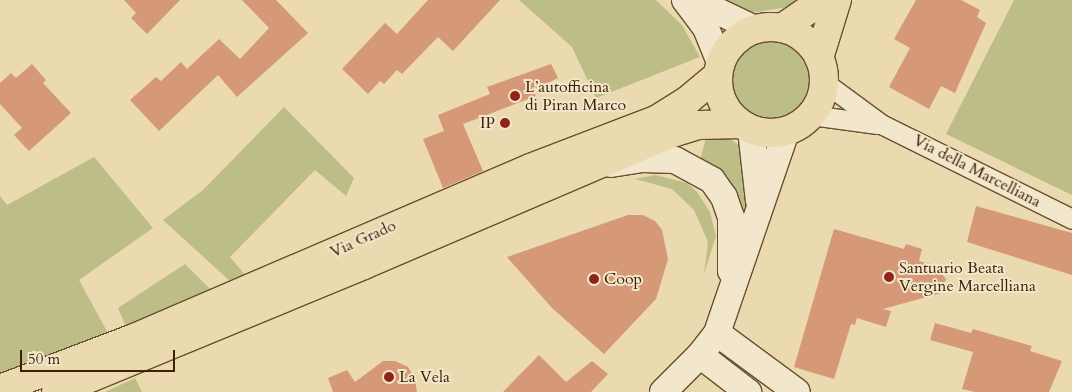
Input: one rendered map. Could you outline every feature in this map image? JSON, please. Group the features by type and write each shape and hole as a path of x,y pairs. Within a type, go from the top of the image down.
{"main road":[{"path":"782,28 823,0"},
{"path":"822,70 810,44 797,34 782,28 755,29 734,42 719,69 723,102 746,127 769,133 786,131 812,115 821,100 822,70 837,0"},
{"name":"Via Grado","path":"0,389 142,334 530,168 656,120 688,100 719,69"},
{"name":"Via Grado","path":"56,392 364,265 587,167 676,132 699,126 746,127"}],"street":[{"path":"685,0 706,28 719,69"},
{"path":"694,0 755,29"},
{"name":"Via della Marcelliana","path":"822,70 881,124 1072,218"},
{"name":"Via della Marcelliana","path":"812,115 881,124"},
{"path":"746,127 759,208"},
{"path":"664,392 700,355 717,333 743,264 759,208 786,131"},
{"path":"587,167 643,159 675,160 712,180 724,196 733,229 728,300"},
{"path":"717,333 796,392"},
{"path":"700,355 748,392"}],"green space":[{"path":"519,0 656,0 682,25 700,57 596,98 572,47"},
{"path":"724,0 796,0 787,7 747,12"},
{"path":"1014,0 1072,0 1072,195 946,134"},
{"path":"762,38 778,38 793,45 804,56 811,71 808,95 799,108 778,120 762,120 747,113 736,102 729,87 729,71 736,56 747,45"},
{"path":"284,107 354,178 346,196 315,170 230,257 246,276 231,282 163,220 203,190"},
{"path":"727,137 739,145 750,186 744,224 700,160 706,138"},
{"path":"94,157 153,228 79,280 109,335 0,374 0,196 7,205"},
{"path":"655,175 687,183 697,192 710,212 716,236 704,274 708,242 694,210 672,189 635,179"},
{"path":"185,264 211,290 127,329 118,308"},
{"path":"135,378 142,392 105,392"}],"building":[{"path":"124,0 180,0 147,34 131,18 136,13"},
{"path":"242,0 276,0 308,33 237,97 218,75 159,131 130,100 156,77 161,81 181,62 187,69 219,39 240,59 269,28"},
{"path":"428,0 500,0 453,51 438,37 402,74 397,70 384,84 380,81 368,94 342,69 385,23 397,34"},
{"path":"916,0 961,0 980,10 977,17 986,23 955,93 941,86 929,109 889,87 910,48 894,39"},
{"path":"32,64 46,80 43,83 71,113 29,151 14,135 22,128 0,104 0,83 11,73 16,78"},
{"path":"551,64 558,78 533,90 536,96 463,124 483,171 443,188 423,139 444,131 438,115 490,94 487,87"},
{"path":"976,206 1072,233 1072,275 967,242"},
{"name":"Coop","path":"628,215 643,215 655,221 662,230 668,259 656,299 604,354 552,308 507,257"},
{"name":"Santuario Beata Vergine Marcelliana","path":"834,229 904,249 906,244 922,249 919,261 934,265 946,279 941,293 883,309 891,311 886,327 857,318 855,325 851,324 834,379 794,367"},
{"path":"935,323 971,333 973,329 1032,346 1030,351 1062,361 1049,392 975,392 962,389 973,352 930,340"},
{"path":"539,355 566,382 592,361 608,374 591,392 503,392"},
{"name":"La Vela","path":"383,361 395,361 408,367 415,379 417,392 333,392 328,378 347,370 355,382"}],"place":[{"name":"L’autofficina di Piran Marco","path":"515,96"},
{"name":"IP","path":"505,123"},
{"name":"Santuario Beata Vergine Marcelliana","path":"889,277"},
{"name":"Coop","path":"594,279"},
{"name":"La Vela","path":"389,377"}]}
